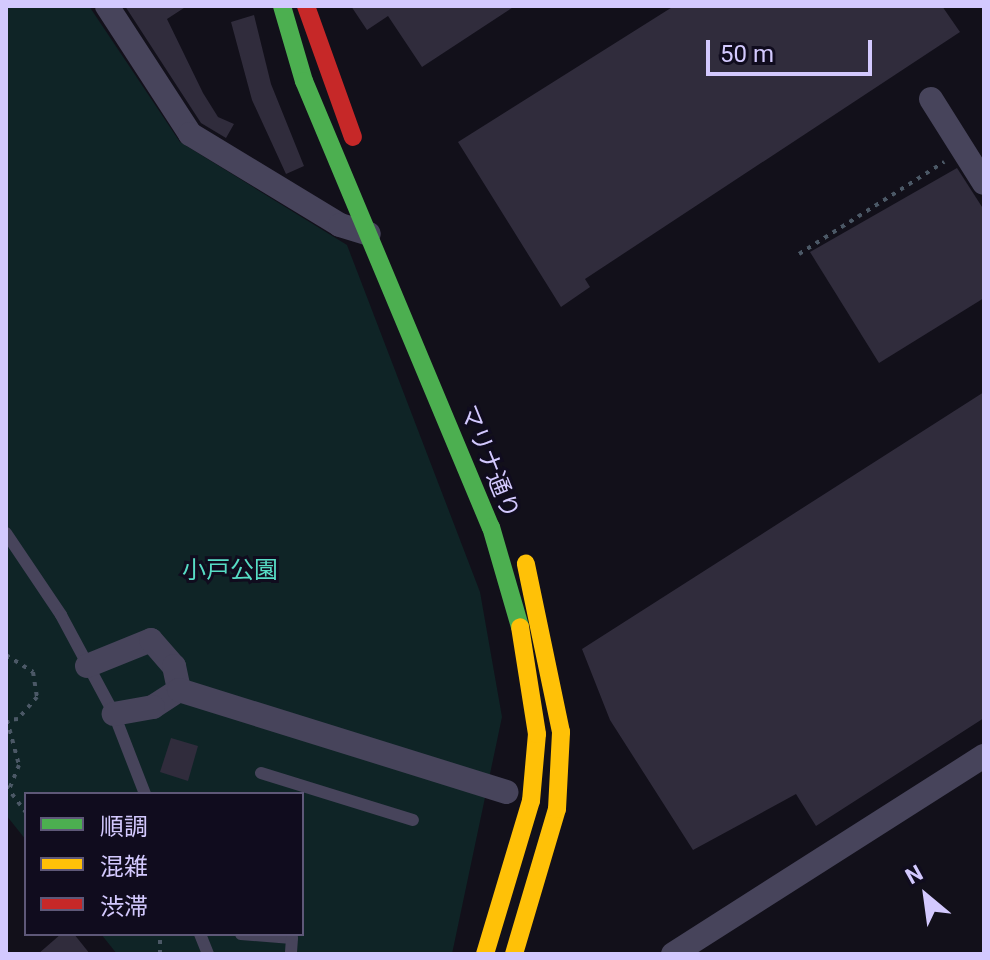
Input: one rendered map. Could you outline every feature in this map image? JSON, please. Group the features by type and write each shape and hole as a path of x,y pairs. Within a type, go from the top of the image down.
{"street":[{"path":"107,6 190,134 340,225 369,234"},
{"name":"マリナ通り","path":"282,6 304,81 491,527 527,674 537,734 531,801 485,954"},
{"path":"306,6 361,158"},
{"path":"931,99 984,183"},
{"name":"マリナ通り","path":"514,954 557,809 561,732 541,610 522,550"},
{"path":"87,666 151,640 174,666 179,690"},
{"path":"114,714 153,707 179,690"},
{"path":"179,690 507,792"},
{"path":"673,954 984,756"}],"lane":[{"path":"6,533 114,714 144,792"},
{"path":"261,773 413,820"},
{"path":"266,936 292,938 292,954"}],"path":[{"path":"799,254 963,150"},
{"path":"6,655 33,672 37,697 18,719 6,720 19,765 7,788 24,810"}],"green space":[{"name":"小戸公園","path":"6,6 89,6 180,142 347,245 480,592 502,717 452,954 117,954 103,936 304,936 304,792 24,792 24,838 6,815"}],"building":[{"path":"125,6 187,6 167,19 218,117 234,124 226,138 201,123"},
{"path":"351,6 515,6 422,67 388,16 367,30"},
{"path":"674,6 942,6 960,32 585,279 590,287 561,307 458,142"},
{"path":"254,15 271,84 304,166 286,174 252,100 231,22"},
{"path":"957,168 984,210 984,298 879,363 810,252"},
{"path":"984,392 984,718 816,826 796,794 693,850 610,720 582,649"},
{"path":"171,738 198,746 188,781 160,772"},
{"path":"59,936 76,936 90,954 38,954"}],"traffic: fast":[{"path":"282,6 304,81 491,527 520,627"}],"traffic: slow":[{"path":"514,954 557,809 561,732 526,564"},
{"path":"485,954 531,801 537,734 520,627"}],"traffic: jam":[{"path":"306,6 353,137"}]}
